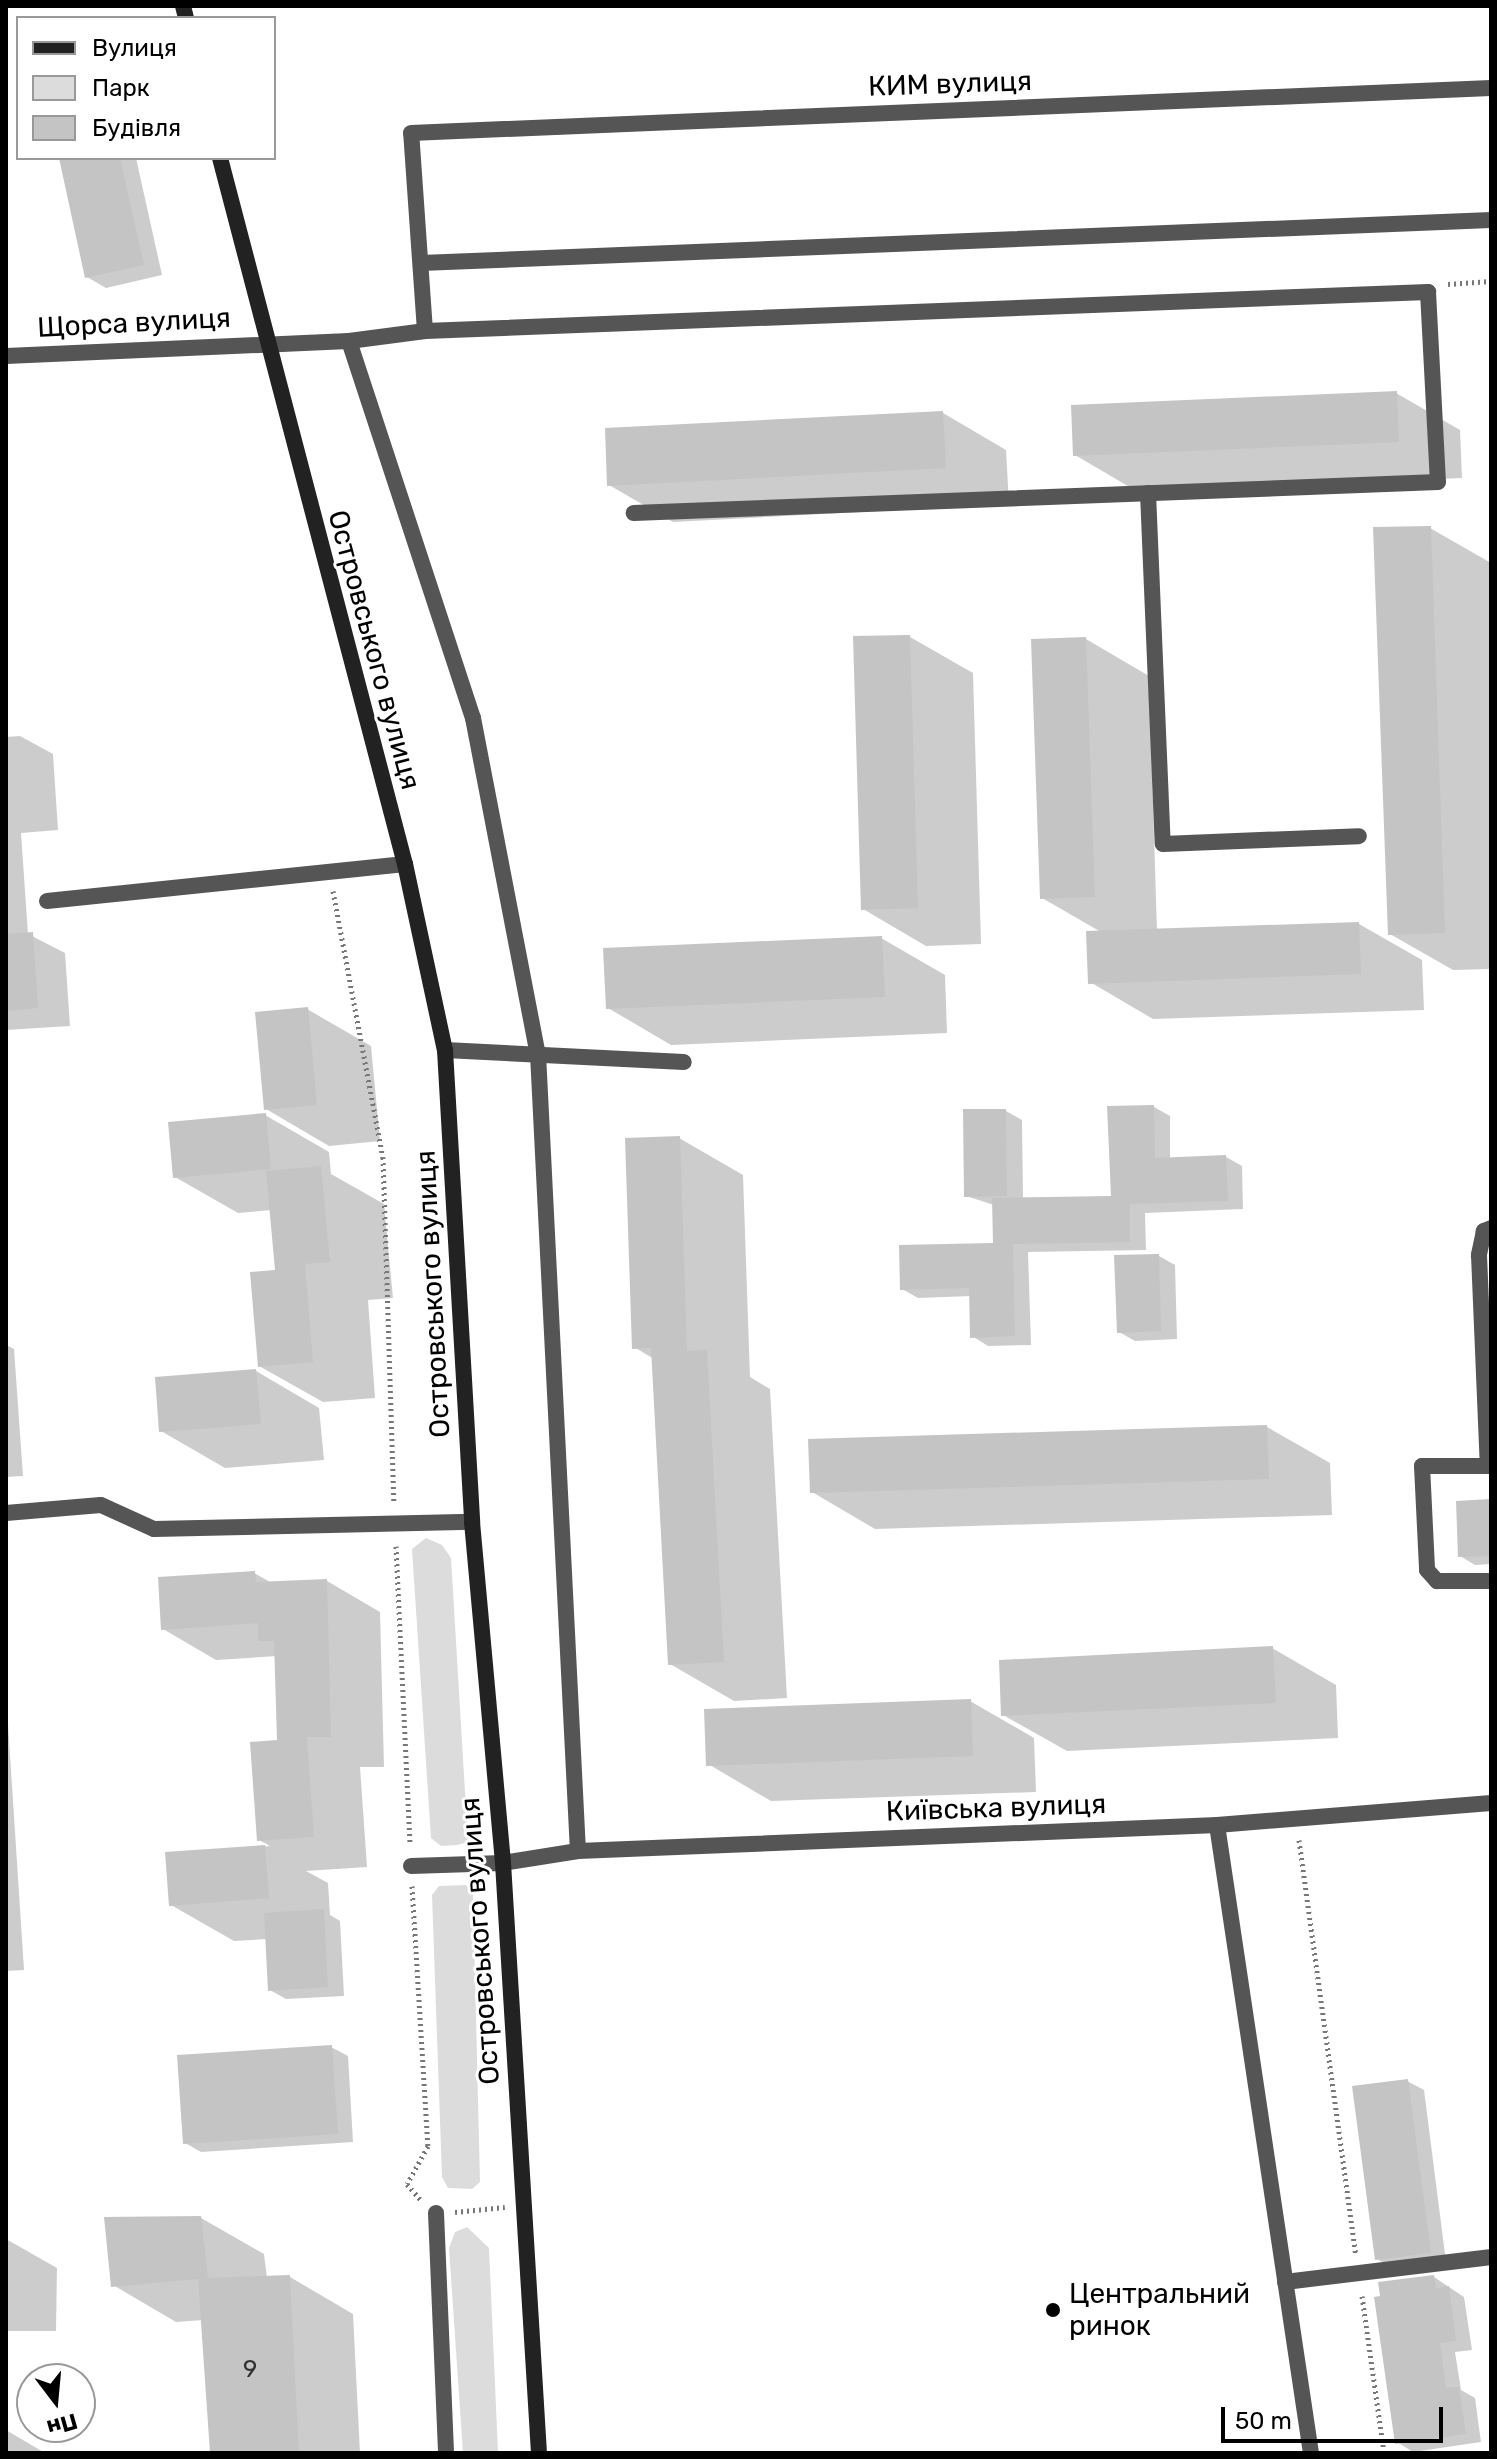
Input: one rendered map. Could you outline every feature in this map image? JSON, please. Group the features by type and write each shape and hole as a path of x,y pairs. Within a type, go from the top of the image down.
{"main road":[{"name":"Островського вулиця","path":"220,160 265,342 405,864 445,1050 472,1522 503,1863 539,2453"}],"street":[{"name":"КИМ вулиця","path":"421,263 411,133 1491,88"},
{"path":"425,331 421,263 1491,220"},
{"path":"634,513 1438,482 1428,292"},
{"name":"Щорса вулиця","path":"6,356 265,342 349,341 425,331 1428,292"},
{"path":"349,341 473,718 538,1054 578,1851"},
{"path":"1148,493 1163,844 1359,836"},
{"path":"47,901 405,864"},
{"path":"445,1050 684,1062"},
{"path":"1491,1228 1484,1231 1479,1255 1488,1466 1422,1466 1427,1570 1437,1581 1491,1581"},
{"path":"6,1513 101,1505 154,1529 472,1522"},
{"name":"Київська вулиця","path":"411,1866 503,1863 578,1851 1217,1825 1491,1803"},
{"path":"1217,1825 1311,2453"},
{"path":"436,2213 446,2453"},
{"path":"1285,2282 1491,2257"}],"path":[{"path":"1428,292 1440,285 1491,281"},
{"path":"330,873 383,1157 395,1522 428,2146 407,2184 436,2213 522,2206"},
{"path":"1296,1818 1384,2453"}],"green space":[{"path":"426,1538 442,1545 451,1558 468,1842 457,1845 441,1846 431,1838 412,1549"},
{"path":"466,1885 473,1892 480,2182 472,2189 448,2188 442,2177 432,1895 439,1886"},
{"path":"467,2227 489,2248 498,2453 463,2453 449,2248 455,2232"}],"building":[{"path":"59,160 120,160 144,265 85,278"},
{"path":"1397,391 1399,442 1073,456 1071,405"},
{"path":"943,411 946,468 607,486 605,428"},
{"path":"1431,526 1445,933 1388,935 1373,527"},
{"path":"910,635 918,908 861,910 853,636"},
{"path":"1086,637 1095,897 1040,899 1031,639"},
{"path":"1359,922 1361,974 1088,984 1086,931"},
{"path":"33,932 38,1008 6,1011 6,934"},
{"path":"882,936 885,997 606,1009 603,948"},
{"path":"308,1007 317,1105 264,1110 255,1012"},
{"path":"1154,1105 1155,1158 1226,1155 1228,1201 1130,1204 1130,1242 1013,1244 1015,1336 970,1338 969,1288 900,1290 899,1245 993,1243 992,1198 1111,1196 1107,1106"},
{"path":"963,1109 1006,1109 1007,1196 964,1197"},
{"path":"266,1113 271,1169 173,1178 168,1122"},
{"path":"680,1136 687,1351 707,1350 724,1662 668,1665 651,1348 632,1349 625,1138"},
{"path":"321,1166 330,1262 305,1264 313,1362 258,1367 250,1272 275,1270 266,1171"},
{"path":"1159,1254 1161,1331 1117,1333 1114,1255"},
{"path":"256,1369 261,1424 159,1432 155,1377"},
{"path":"1267,1425 1269,1479 810,1493 808,1439"},
{"path":"1491,1499 1491,1556 1458,1557 1456,1501"},
{"path":"255,1571 256,1582 327,1579 331,1737 307,1737 314,1837 257,1841 250,1742 277,1740 274,1641 258,1641 258,1623 161,1630 158,1577"},
{"path":"1273,1646 1276,1703 1001,1716 999,1660"},
{"path":"971,1699 973,1756 706,1766 704,1709"},
{"path":"265,1845 269,1898 169,1906 165,1852"},
{"path":"324,1909 328,1987 268,1991 264,1913"},
{"path":"332,2045 338,2134 183,2144 177,2055"},
{"path":"1408,2079 1431,2253 1375,2260 1352,2086"},
{"path":"201,2216 208,2278 290,2275 299,2453 210,2453 198,2279 111,2287 104,2217"},
{"path":"1434,2275 1436,2288 1449,2286 1456,2341 1440,2343 1446,2388 1459,2387 1466,2434 1395,2444 1374,2297 1380,2296 1378,2282"}],"place":[{"name":"Центральний ринок","path":"1053,2310"}]}
